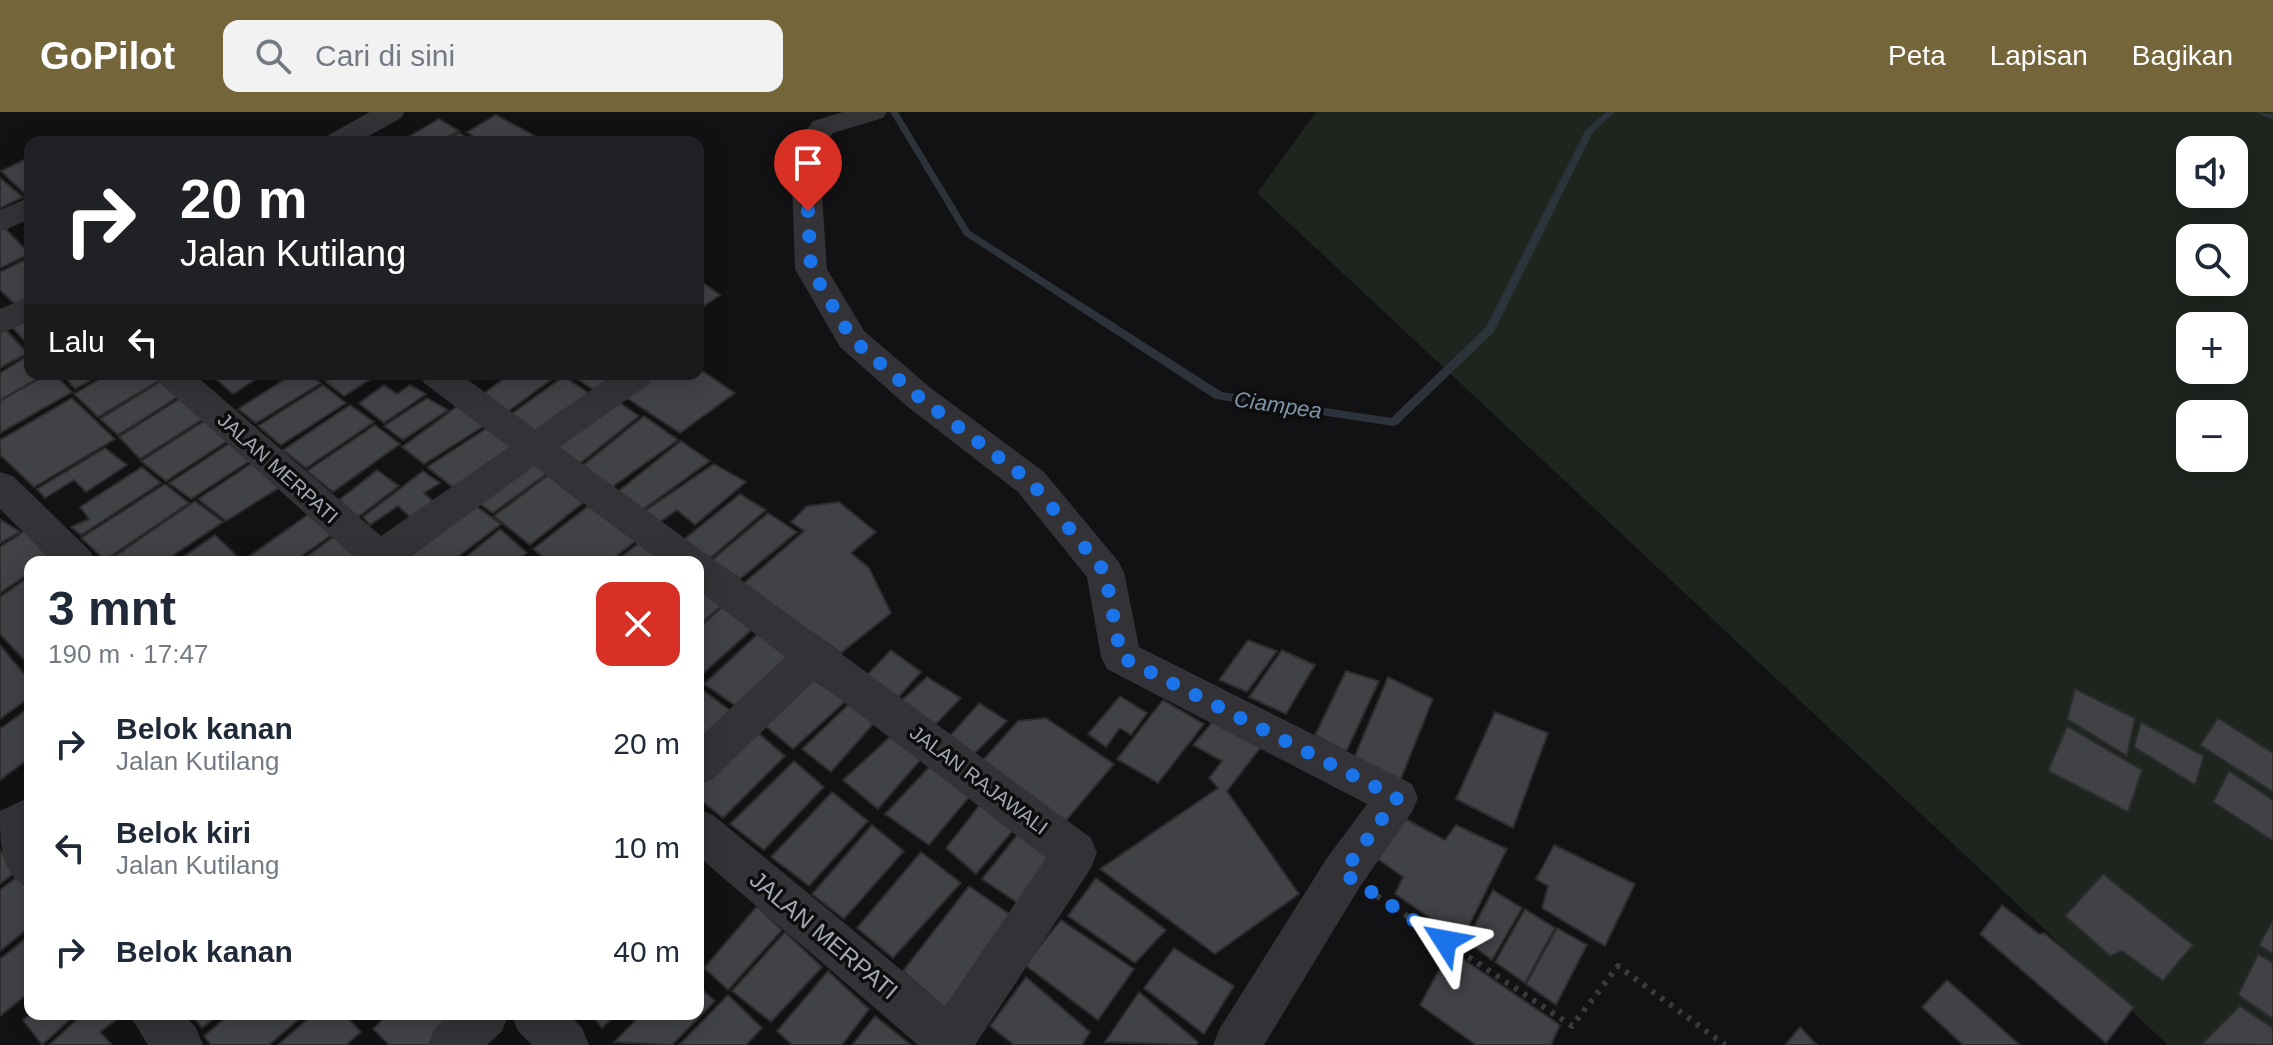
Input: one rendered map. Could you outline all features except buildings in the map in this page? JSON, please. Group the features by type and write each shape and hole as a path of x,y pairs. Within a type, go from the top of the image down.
{"street":[{"path":"352,136 391,112"},
{"path":"873,112 823,127 805,152 811,269 852,339 920,398 1031,482 1105,572 1121,657 1397,798 1343,873 1237,1045"},
{"path":"0,222 24,210"},
{"path":"0,323 24,310"},
{"name":"JALAN MERPATI","path":"179,380 375,556"},
{"path":"444,380 681,556"},
{"path":"384,556 629,380"},
{"path":"0,486 71,556"},
{"name":"JALAN RAJAWALI","path":"704,573 815,654 1075,853 949,1043"},
{"path":"704,760 815,654"},
{"name":"JALAN MERPATI","path":"704,834 949,1043"},
{"path":"158,1020 179,1045"},
{"path":"452,1045 479,1020"},
{"path":"541,1020 565,1045"}],"path":[{"path":"1343,873 1572,1026 1618,966 1725,1045"}],"shaded area":[{"path":"1316,112 2273,112 2273,1045 2168,1045 1257,193"}],"waterway":[{"name":"Ciampea","path":"894,112 967,233 1219,396 1393,422 1490,329 1589,131 1611,112"},
{"name":"Ciampea","path":"2262,112 2273,117"}],"route":[{"path":"808,211 811,269 852,339 920,398 1031,482 1105,572 1121,657 1397,798 1343,873 1445,941"}]}
